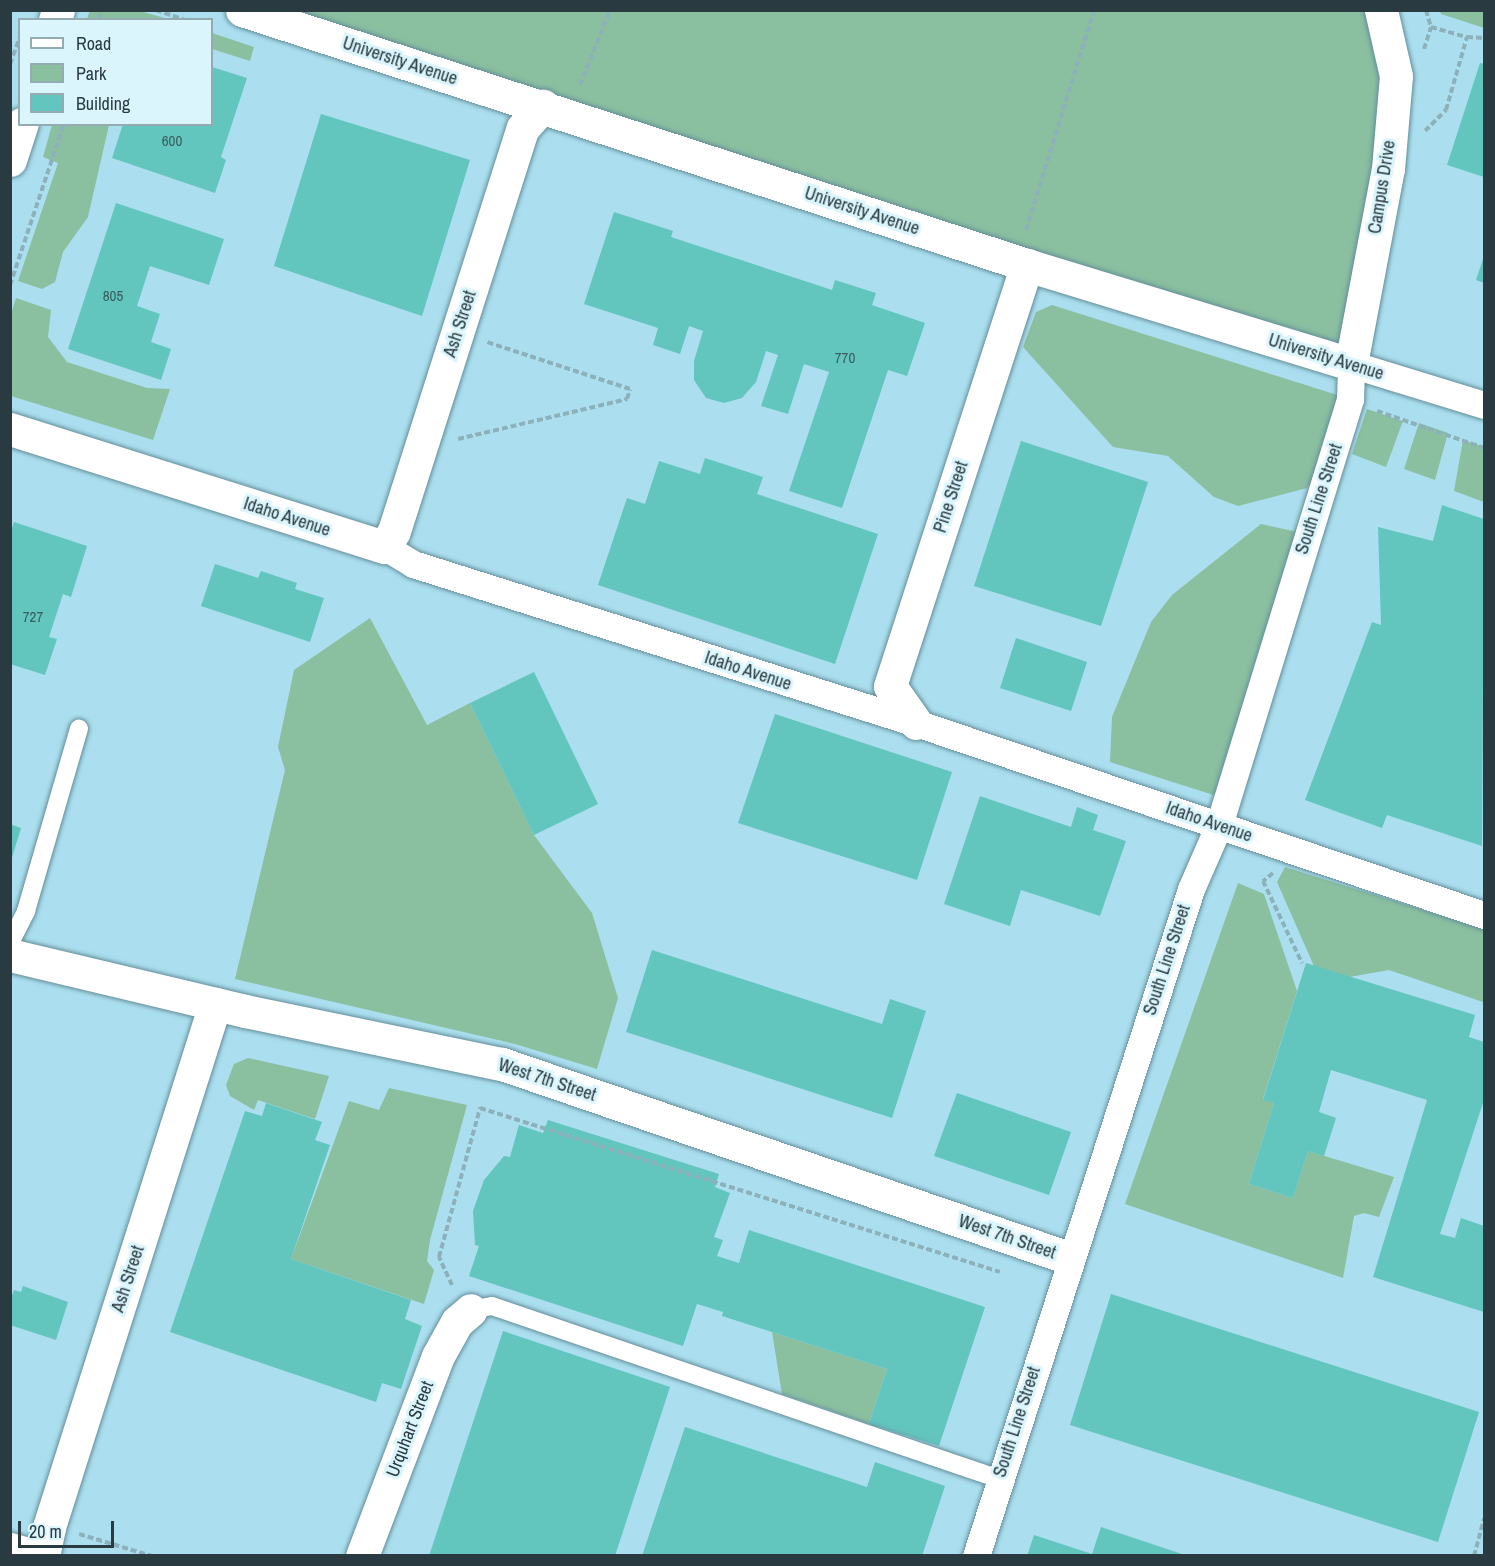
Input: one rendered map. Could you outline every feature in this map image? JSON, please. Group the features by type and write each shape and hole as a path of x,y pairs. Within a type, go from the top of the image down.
{"street":[{"name":"University Avenue","path":"242,10 1027,265 1485,405"},
{"name":"Campus Drive","path":"1351,364 1388,168 1395,88 1381,10"},
{"name":"Ash Street","path":"385,547 394,531 523,128 555,110"},
{"path":"10,160 21,126"},
{"name":"Pine Street","path":"916,723 890,686 1027,265"},
{"name":"South Line Street","path":"976,1556 1069,1258 1191,890 1219,825 1350,399 1351,364"},
{"name":"Idaho Avenue","path":"10,429 385,547 413,564 916,723 1485,915"},
{"name":"West 7th Street","path":"10,955 215,1004 502,1064 1069,1258"},
{"name":"Ash Street","path":"43,1556 49,1527 215,1004"},
{"name":"Urquhart Street","path":"362,1556 438,1356 457,1322 471,1310"},
{"path":"10,1549 34,1556"}],"lane":[{"path":"10,943 26,911 79,729"},
{"path":"471,1310 492,1306 999,1479"}],"path":[{"path":"156,10 179,18"},
{"path":"555,110 610,10"},
{"path":"1027,265 1026,222 1094,10"},
{"path":"1426,10 1431,27 1467,37 1485,38"},
{"path":"1417,139 1446,110 1467,37"},
{"path":"10,64 18,42"},
{"path":"10,285 63,126"},
{"path":"457,439 627,399 630,389 486,342"},
{"path":"1350,399 1485,447"},
{"path":"1302,963 1263,881 1280,867 1306,855"},
{"path":"471,1310 456,1293 439,1257 480,1107 1008,1274"},
{"path":"1474,1556 1485,1518"}],"shaded area":[{"path":"11,11 1484,11 1484,1555 11,1555"}],"green space":[{"path":"90,10 140,11 164,18 87,18"},
{"path":"242,11 1381,11 1396,76 1351,364"},
{"path":"1440,11 1484,11 1484,28 1441,14"},
{"path":"213,33 254,47 250,61 213,49"},
{"path":"52,126 109,126 88,217 63,252 55,282 42,289 18,281 58,163 43,157"},
{"path":"16,298 51,310 48,337 67,362 147,388 170,389 153,440 11,396 11,314"},
{"path":"1052,305 1350,399 1335,446 1307,488 1238,506 1214,497 1168,456 1113,447 1023,347 1036,312"},
{"path":"1367,409 1403,421 1386,467 1352,454"},
{"path":"1419,423 1448,433 1435,480 1404,469"},
{"path":"1463,440 1484,447 1484,502 1454,491"},
{"path":"1261,524 1307,534 1226,799 1110,762 1112,717 1151,622 1172,595"},
{"path":"370,618 427,725 470,703 534,835 592,913 618,998 597,1069 515,1044 235,979 285,770 278,747 294,670"},
{"path":"1285,867 1484,929 1483,1002 1389,970 1321,982 1277,882"},
{"path":"1238,883 1264,894 1297,991 1263,1099 1274,1103 1249,1184 1293,1198 1308,1151 1394,1177 1379,1217 1364,1213 1354,1216 1343,1278 1125,1204"},
{"path":"248,1058 329,1076 315,1119 258,1100 254,1110 230,1096 226,1085 234,1064"},
{"path":"389,1088 467,1105 430,1240 427,1261 434,1270 424,1304 291,1259 349,1101 379,1110"},
{"path":"772,1332 887,1369 869,1424 782,1394"}],"building":[{"path":"1480,63 1484,64 1484,177 1447,165"},
{"path":"213,67 247,78 221,157 226,160 215,193 112,158 122,126 213,126"},
{"path":"321,114 470,160 422,316 274,266"},
{"path":"116,203 224,239 209,285 150,266 137,306 160,314 151,342 171,349 161,380 68,349"},
{"path":"614,212 673,231 671,237 832,290 835,280 876,293 872,305 925,323 907,376 888,370 842,508 789,491 829,372 804,364 788,414 761,406 778,355 766,351 756,382 742,398 724,403 706,398 694,380 694,361 703,331 689,326 680,354 653,345 658,328 584,304"},
{"path":"1484,256 1484,283 1476,280"},
{"path":"1021,441 1148,482 1101,626 974,586"},
{"path":"705,458 763,477 757,494 878,534 835,664 598,585 627,498 645,504 659,461 700,474"},
{"path":"1442,505 1484,519 1482,846 1387,815 1382,828 1305,800 1372,622 1381,625 1378,527 1433,541"},
{"path":"14,522 87,546 71,597 63,594 49,637 57,639 45,675 10,664 10,534"},
{"path":"215,564 258,578 261,571 297,583 295,589 324,598 310,642 201,606"},
{"path":"1016,638 1087,662 1071,711 1000,688"},
{"path":"534,672 598,804 534,835 470,703"},
{"path":"775,714 952,772 917,880 738,823"},
{"path":"980,796 1071,827 1077,807 1098,815 1093,830 1126,841 1100,916 1021,890 1010,926 944,904"},
{"path":"10,824 21,828 11,861 10,861"},
{"path":"652,950 882,1024 890,999 926,1011 892,1118 626,1032"},
{"path":"1306,963 1475,1015 1469,1037 1484,1042 1484,1100 1440,1234 1455,1238 1461,1218 1484,1226 1484,1312 1373,1277 1427,1100 1331,1070 1319,1112 1336,1118 1324,1156 1308,1151 1293,1198 1249,1184 1274,1103 1263,1100"},
{"path":"957,1093 1071,1132 1049,1195 934,1156"},
{"path":"266,1103 322,1122 315,1140 330,1145 291,1259 411,1300 405,1319 422,1326 401,1389 382,1383 376,1402 170,1332 245,1111 262,1116"},
{"path":"548,1120 719,1174 715,1187 730,1193 714,1237 723,1240 717,1256 739,1263 749,1230 985,1307 939,1446 869,1424 887,1369 722,1316 723,1312 697,1304 683,1346 469,1276 479,1246 475,1245 473,1211 484,1180 504,1156 510,1157 519,1125 543,1133"},
{"path":"23,1286 68,1302 56,1340 10,1325 10,1301 14,1290 21,1292"},
{"path":"1111,1294 1479,1412 1438,1542 1070,1425"},
{"path":"503,1331 670,1387 615,1556 429,1556"},
{"path":"685,1427 867,1487 875,1462 945,1486 922,1556 642,1556"},
{"path":"1101,1527 1185,1556 1027,1556 1034,1535 1092,1554"}]}
